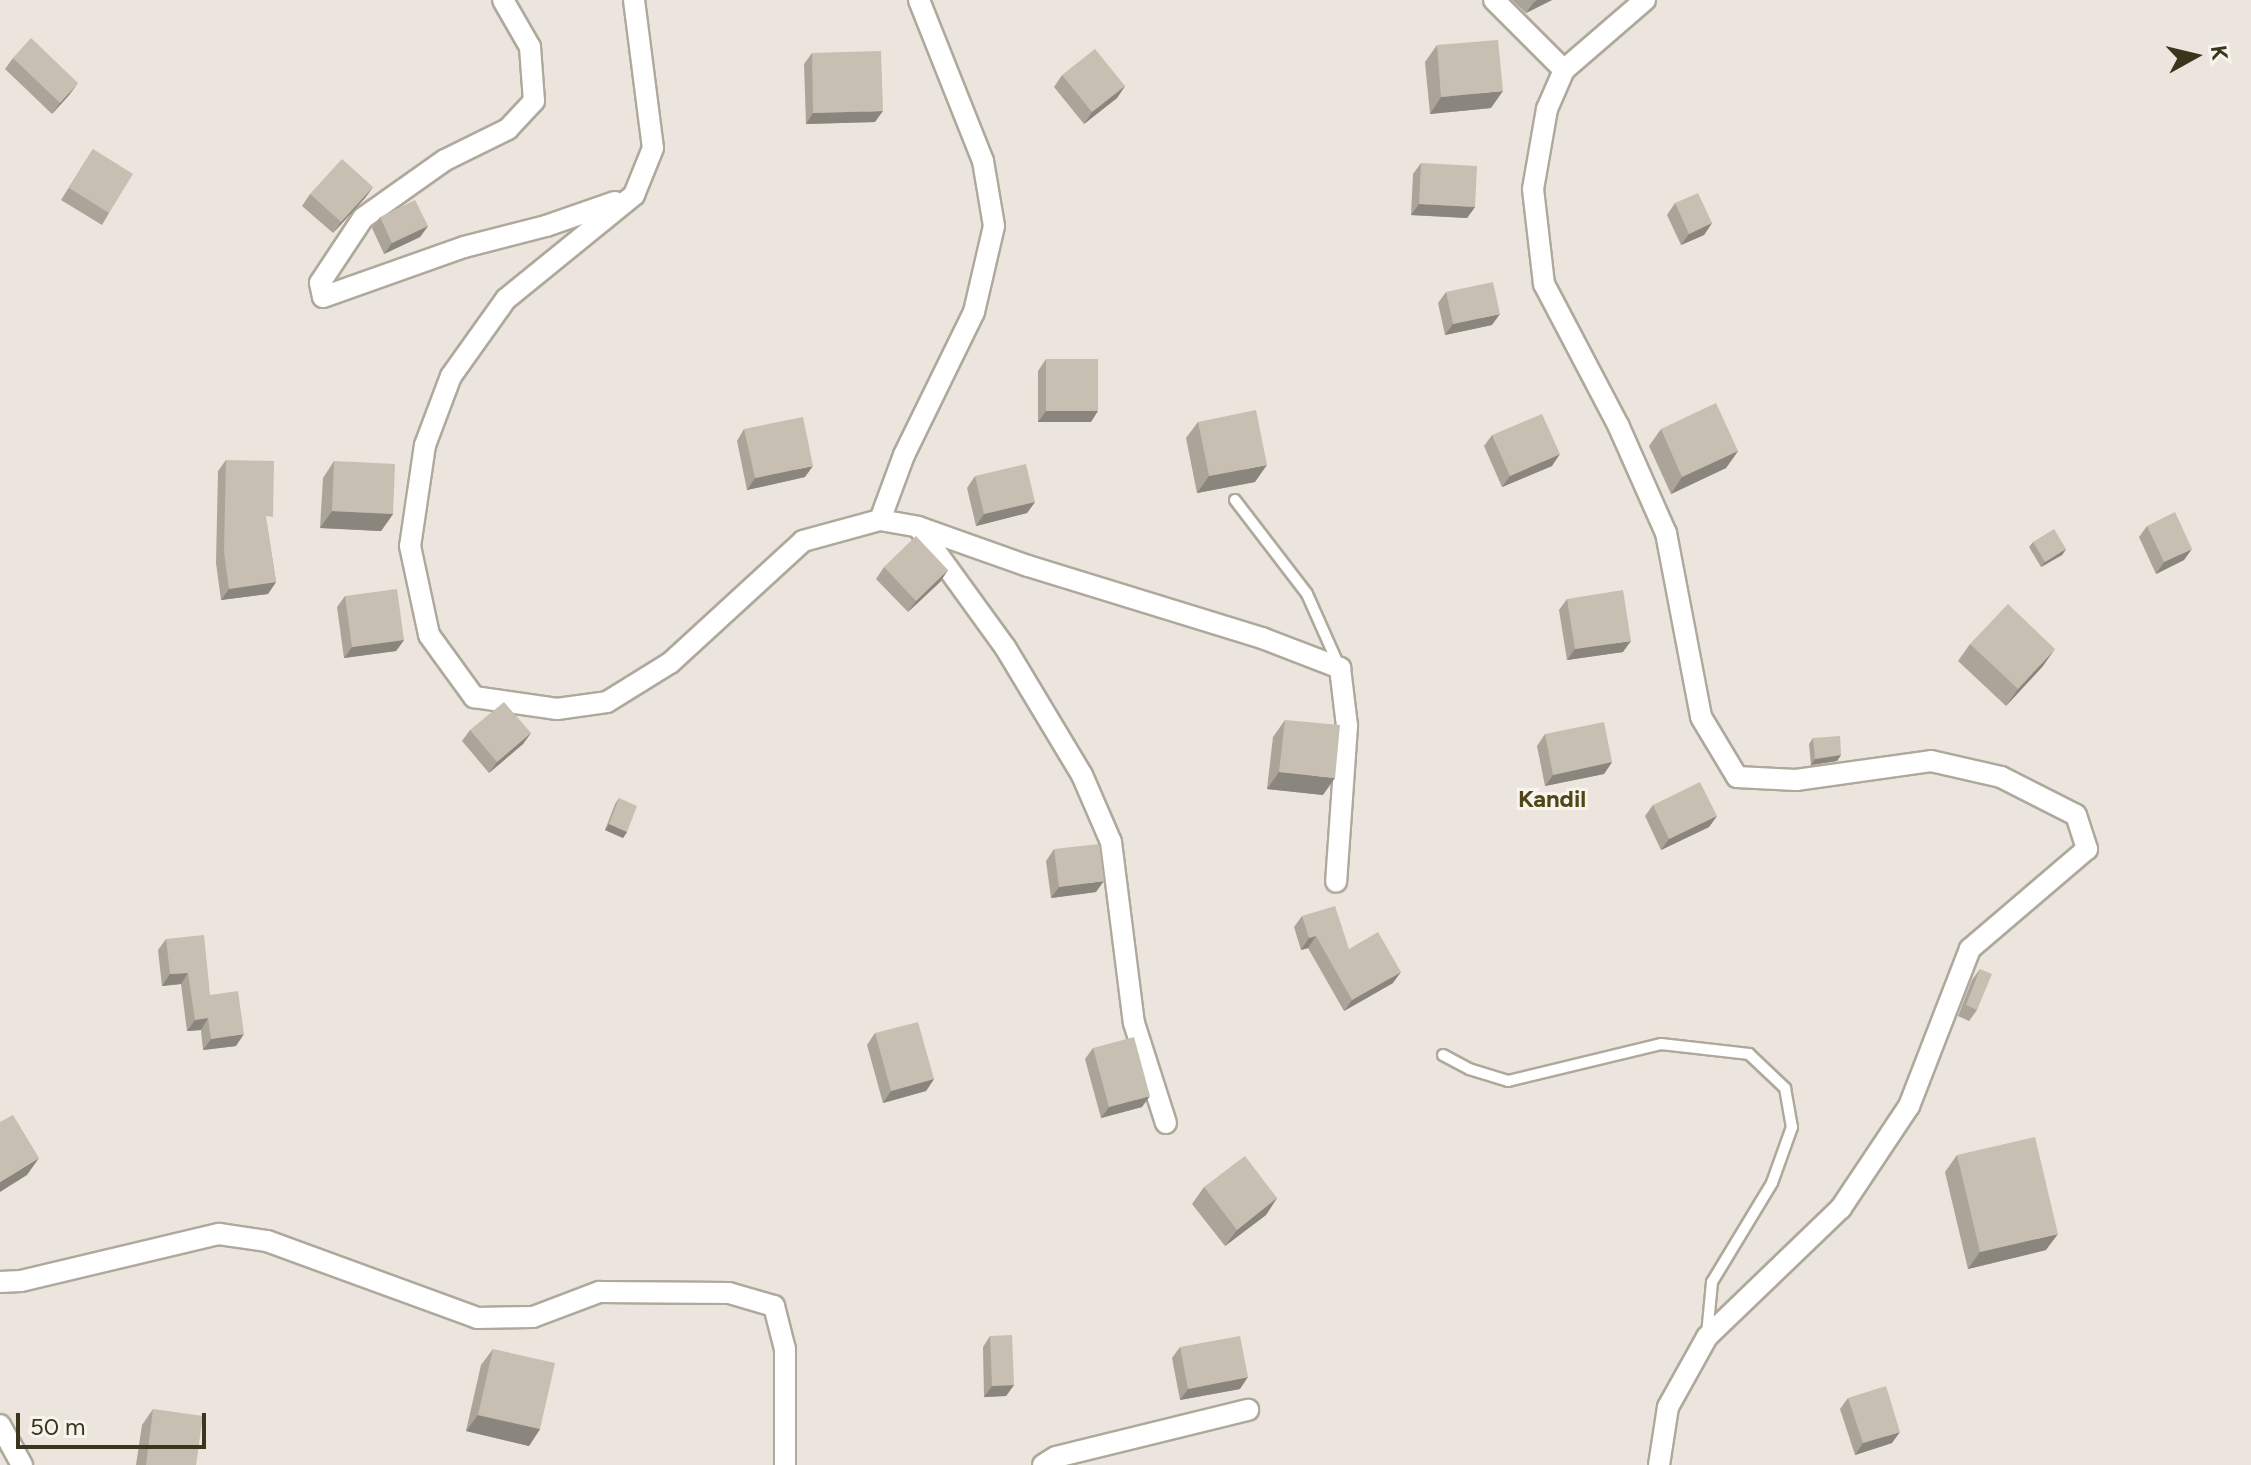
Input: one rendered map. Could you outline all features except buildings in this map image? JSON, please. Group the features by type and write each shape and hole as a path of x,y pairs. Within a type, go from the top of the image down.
{"street":[{"path":"503,0 530,47 534,101 508,129 445,160 363,218 320,283 323,297 464,247 546,226 634,195"},
{"path":"634,0 653,148 634,195 506,299 451,376 425,445 410,546 429,635 474,697 557,709 607,702 670,663 803,541 880,520 918,527 1028,566 1262,638 1340,668 1347,726 1336,882"},
{"path":"880,520 904,455 974,312 994,226 983,161 919,0"},
{"path":"1494,0 1564,70"},
{"path":"1645,0 1564,70 1547,109 1533,189 1544,284 1619,427 1666,533 1701,717 1737,777 1796,780 1931,761 2001,777 2076,815 2087,849 1970,949 1909,1106 1841,1208 1707,1337 1668,1407 1659,1465"},
{"path":"918,527 1005,647 1082,775 1111,842 1134,1023 1166,1123"},
{"path":"0,1282 21,1281 219,1234 267,1241 477,1318 533,1317 599,1292 729,1293 774,1306 785,1349 785,1465"},
{"path":"1043,1465 1056,1457 1248,1410"},
{"path":"0,1425 22,1465"}],"lane":[{"path":"1235,500 1307,594 1340,668"},
{"path":"1443,1055 1469,1069 1508,1081 1661,1044 1749,1054 1785,1088 1792,1127 1772,1183 1712,1282 1707,1337"}],"district":[{"name":"Kandil","path":"1552,799"}]}
